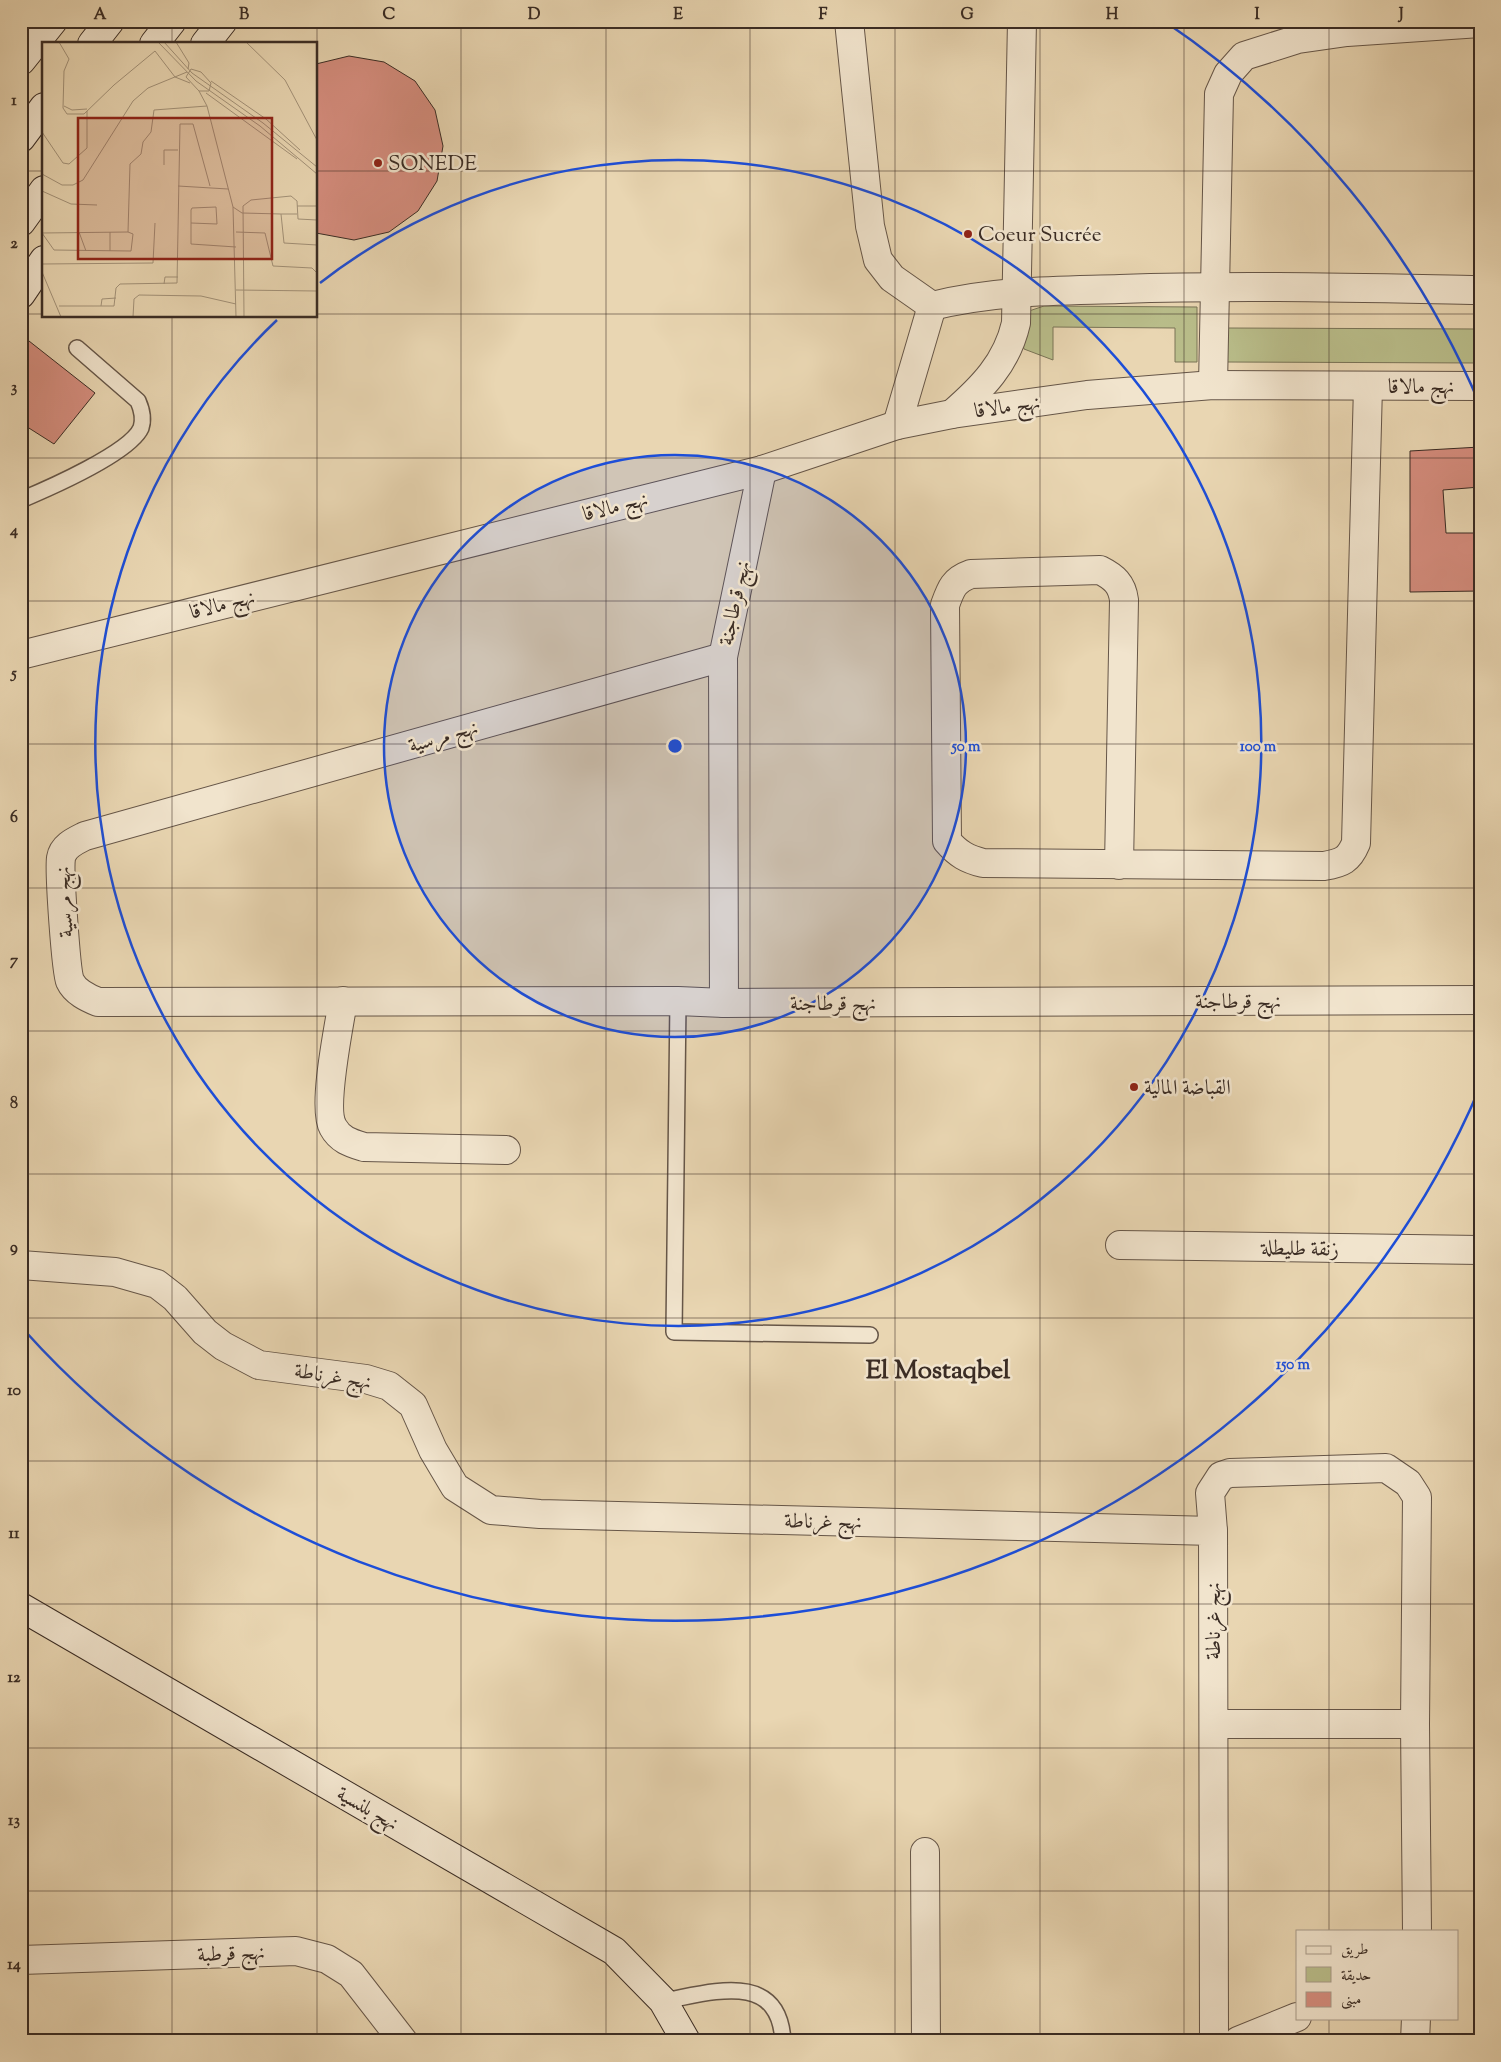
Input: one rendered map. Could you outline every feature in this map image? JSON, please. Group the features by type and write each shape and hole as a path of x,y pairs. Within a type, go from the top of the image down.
{"street":[{"path":"21,61 53,21"},
{"path":"94,42 110,21"},
{"path":"156,42 172,21"},
{"path":"207,42 223,21"},
{"path":"849,21 870,226 878,260 892,278 932,306 971,296 1018,292 1214,286 1480,290"},
{"path":"952,414 974,394 1004,358 1011,343 1016,323 1022,21"},
{"path":"1213,385 1219,94 1228,74 1244,56 1298,39 1348,32 1480,22"},
{"path":"21,138 42,110"},
{"path":"21,222 42,193"},
{"path":"21,294 42,263"},
{"path":"897,425 932,306"},
{"name":"نهج مالاقا","path":"21,655 762,470 897,425 952,414 1087,395 1213,385 1480,386"},
{"path":"1119,865 1124,610 1122,588 1112,577 1100,570 971,574 958,579 945,605 947,841 958,853 967,859 984,864 1119,865 1324,866 1341,863 1350,857 1356,843 1368,386"},
{"name":"نهج قرطاجنة","path":"762,470 723,657 724,1003 1480,1000"},
{"name":"نهج مرسية","path":"723,657 85,836 70,843 61,857 70,982 79,992 98,1002 678,1001 724,1003"},
{"path":"343,1001 328,1106 332,1126 346,1142 364,1147 506,1150"},
{"name":"زنقة طليطلة","path":"1120,1245 1480,1250"},
{"name":"نهج غرناطة","path":"21,1265 115,1272 157,1284 175,1298 205,1332 223,1346 259,1366 366,1380 389,1386 413,1406 433,1450 455,1487 492,1510 540,1514 1213,1531 1214,2041"},
{"path":"1213,1531 1210,1493 1221,1476 1230,1473 1386,1468 1408,1483 1417,1498 1415,1724 1417,1930"},
{"name":"نهج بلنسية","path":"21,1607 85,1646 614,1951 663,2001 686,2041"},
{"path":"1214,1724 1415,1724"},
{"path":"925,1852 926,2041"},
{"name":"نهج قرطبة","path":"21,1960 296,1951 327,1959 351,1974 403,2041"},
{"path":"1238,2041 1296,2017"},
{"path":"1415,2041 1416,2020"}],"lane":[{"path":"21,500 53,486 116,451 136,434 141,427 142,410 138,402 77,348"},
{"path":"678,1001 674,1332 870,1335"},
{"path":"663,2001 724,1990 742,1990 758,1995 773,2007 782,2023 783,2041"}],"green space":[{"path":"1044,306 1197,307 1197,362 1175,362 1175,328 1053,327 1053,360 1024,349 1019,331 1023,313"},
{"path":"1228,328 1480,329 1480,363 1227,362"}],"building":[{"name":"SONEDE","path":"349,56 384,62 415,81 435,110 443,146 437,181 418,211 389,232 354,240 318,233 318,64"},
{"path":"29,341 95,393 54,444 21,423 21,350"},
{"path":"1480,447 1480,487 1443,490 1446,533 1479,533 1480,591 1410,592 1410,451"}],"place":[{"name":"SONEDE","path":"378,163"},
{"name":"Coeur Sucrée","path":"968,234"},
{"name":"القباضة المالية","path":"1134,1087"}],"district":[{"name":"El Mostaqbel","path":"938,1369"}]}
